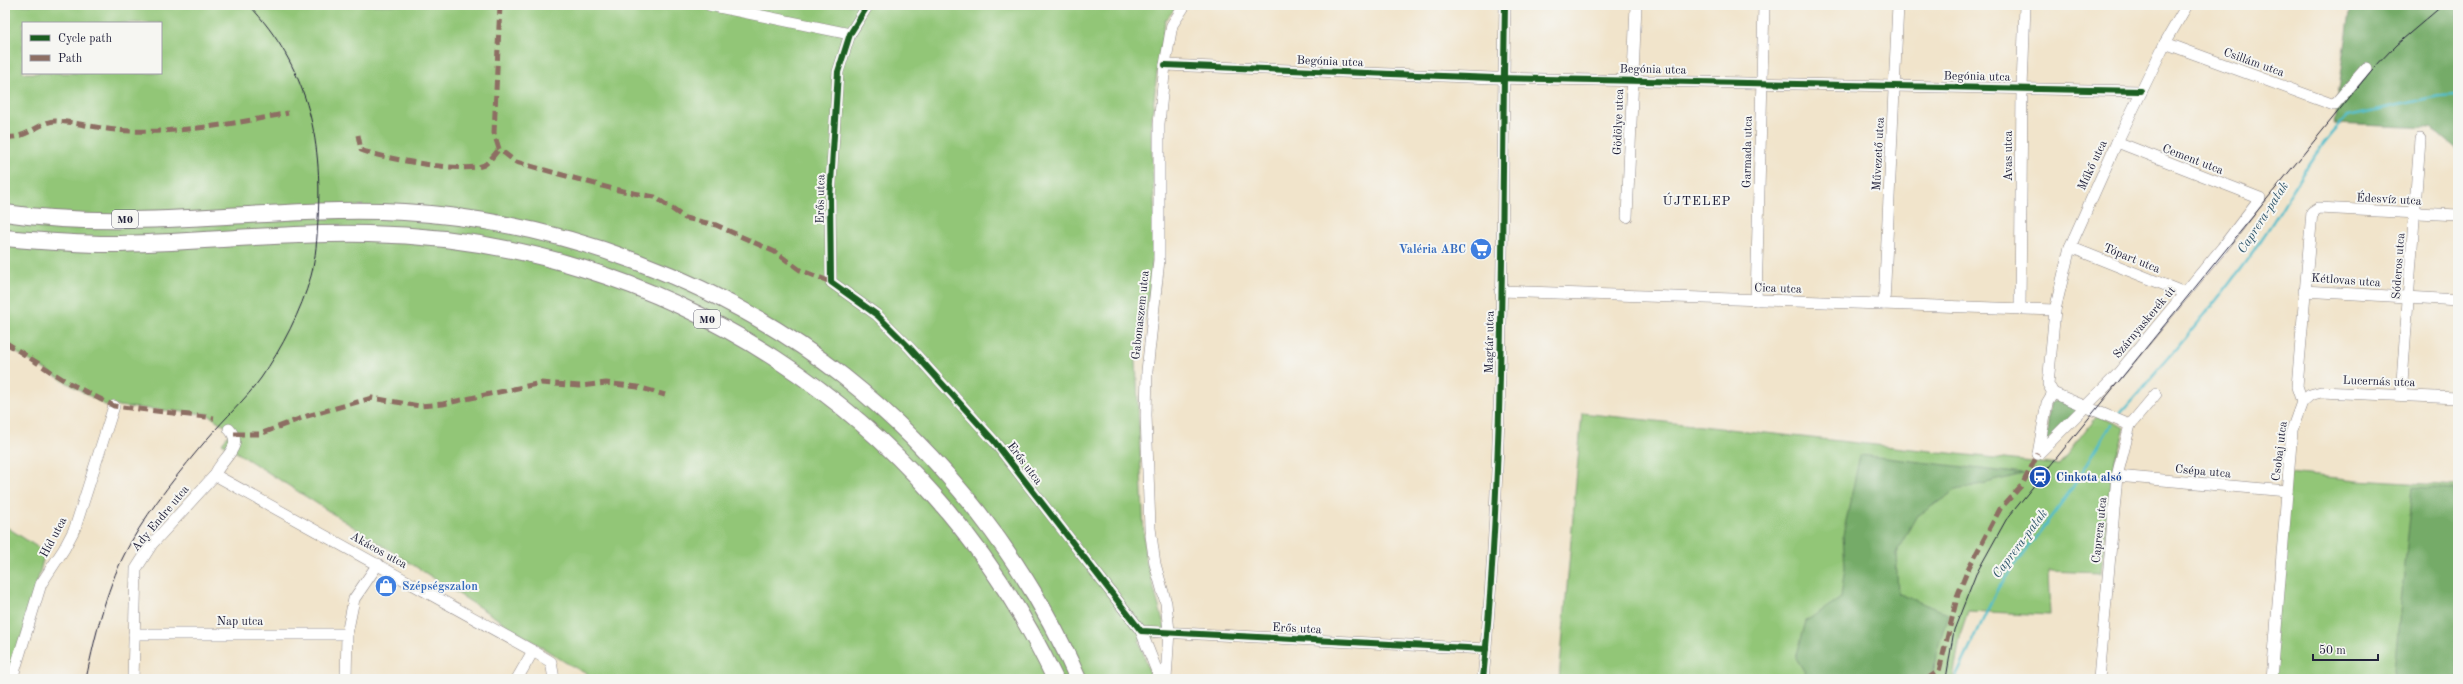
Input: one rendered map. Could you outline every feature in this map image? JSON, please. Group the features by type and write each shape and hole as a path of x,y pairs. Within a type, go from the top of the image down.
{"highway":[{"name":"M0","path":"5,213 36,218 95,220 368,211 447,216 504,224 591,247 641,264 689,284 770,327 842,376 913,441 967,501 1011,560 1043,612 1078,679"},
{"name":"M0","path":"5,238 107,244 368,234 424,237 485,245 548,258 580,267 659,296 745,339 786,365 839,404 883,442 929,489 985,558 1022,616 1055,679"}],"street":[{"path":"709,5 850,34"},
{"name":"Erős utca","path":"868,5 850,34 838,80 830,198 831,282 877,315 909,347 994,441 1141,631 1486,649"},
{"name":"Gabonaszem utca","path":"1166,679 1169,632 1166,603 1155,564 1150,528 1146,415 1147,371 1159,260 1159,124 1165,65 1172,25 1185,5"},
{"name":"Magtár utca","path":"1483,679 1495,536 1505,5"},
{"name":"Gödölye utca","path":"1628,217 1636,5"},
{"name":"Garmada utca","path":"1756,300 1764,5"},
{"name":"Művezető utca","path":"1884,304 1898,5"},
{"name":"Avas utca","path":"2020,308 2022,88 2025,5"},
{"name":"Műkő utca","path":"2053,392 2048,384 2055,310 2070,247 2141,92 2165,43 2187,5"},
{"name":"Csillám utca","path":"2165,43 2334,105 2366,68"},
{"name":"Begónia utca","path":"1165,65 1503,77 2022,88 2141,92"},
{"name":"Sóderos utca","path":"2401,395 2420,139"},
{"name":"Cement utca","path":"2117,142 2260,198"},
{"name":"Szárnyaskerék út","path":"2053,392 2047,403 2038,454 2116,376 2185,293 2260,198"},
{"name":"Édesvíz utca","path":"2304,291 2312,212 2318,208 2458,215"},
{"name":"Tópart utca","path":"2070,247 2185,293"},
{"name":"Cica utca","path":"1500,291 2055,310"},
{"path":"2302,402 2297,387 2304,291"},
{"name":"Kétlovas utca","path":"2304,291 2458,300"},
{"path":"2053,392 2130,424"},
{"name":"Lucernás utca","path":"2302,402 2310,395 2321,392 2458,398"},
{"name":"Caprera utca","path":"2099,679 2117,476 2130,424 2156,394"},
{"name":"Csobaj utca","path":"2272,679 2292,430 2302,402"},
{"name":"Híd utca","path":"12,679 41,584 75,528 114,406"},
{"name":"Ady Endre utca","path":"134,679 134,584 136,569 141,559 214,475 218,465 235,446 234,434 229,429"},
{"name":"Akácos utca","path":"214,475 378,564 533,651 551,662 554,679"},
{"name":"Csépa utca","path":"2117,476 2287,491"},
{"path":"346,679 347,634 354,599 378,564"},
{"path":"1141,631 1160,679"},
{"name":"Nap utca","path":"134,634 347,634"},
{"path":"517,679 533,651"}],"green space":[{"path":"5,5 1178,5 1165,21 1158,64 1151,125 1155,227 1150,289 1136,360 1145,557 1167,635 1139,640 1152,679 596,679 565,662 222,443 229,434 229,429 207,414 105,405 5,346"},
{"path":"2351,5 2458,5 2458,150 2432,128 2334,124"},
{"path":"2057,400 2079,409 2046,442 2050,403"},
{"path":"1582,413 2059,465 2097,415 2125,428 2111,478 2101,573 2048,571 2050,615 1968,611 1961,632 1953,679 1559,679"},
{"path":"1860,455 2024,474 1956,490 1916,517 1896,553 1898,593 1948,614 1936,654 1933,679 1809,679 1796,658 1806,621 1841,598 1845,567 1843,535"},
{"path":"2289,473 2357,480 2458,486 2458,679 2270,679"},
{"path":"2413,487 2458,489 2458,679 2393,679"},
{"path":"5,526 45,552 12,679 5,679"}],"waterway":[{"name":"Caprera-patak","path":"2120,414 2211,307 2245,263 2323,144 2348,116 2439,96 2458,95"},
{"name":"Caprera-patak","path":"1955,679 1998,588 2071,490 2111,425"}],"tram line":[{"path":"86,679 103,609 115,575 131,542 157,501 177,475 261,378 290,329 302,302 311,276 317,240 319,189 314,132 307,104 298,78 285,53 269,28 249,5"},
{"path":"1946,679 1954,630 1976,574 2006,520 2371,71 2396,45 2443,5"}],"marked path":[{"path":"500,5 494,133 499,149 516,162 613,189 655,197 685,218 716,225 775,252 800,270 831,282"},
{"path":"5,137 20,136 45,124 56,121 116,130 158,131 225,125 288,113"},
{"path":"358,135 361,150 404,161 460,168 484,165 499,149"},
{"path":"5,342 67,382 114,406 214,418"},
{"path":"234,434 260,434 307,416 372,398 420,406 443,404 541,383 580,386 606,383 638,387 665,395"},
{"path":"1927,679 1939,671 1958,594 1969,567 2000,509 2022,485 2038,454"}],"cycle path":[{"path":"868,5 850,34 838,72 830,198 831,282 877,315 909,347 994,441 1141,631 1486,649"},
{"path":"1483,679 1490,595 1499,427 1505,5"},
{"path":"1165,65 1493,78 2141,91"}],"place":[{"name":"Valéria ABC","path":"1481,249"},
{"name":"Cinkota alsó","path":"2040,477"},
{"name":"Szépségszalon","path":"386,586"}],"district":[{"name":"ÚJTELEP","path":"1697,200"}]}
